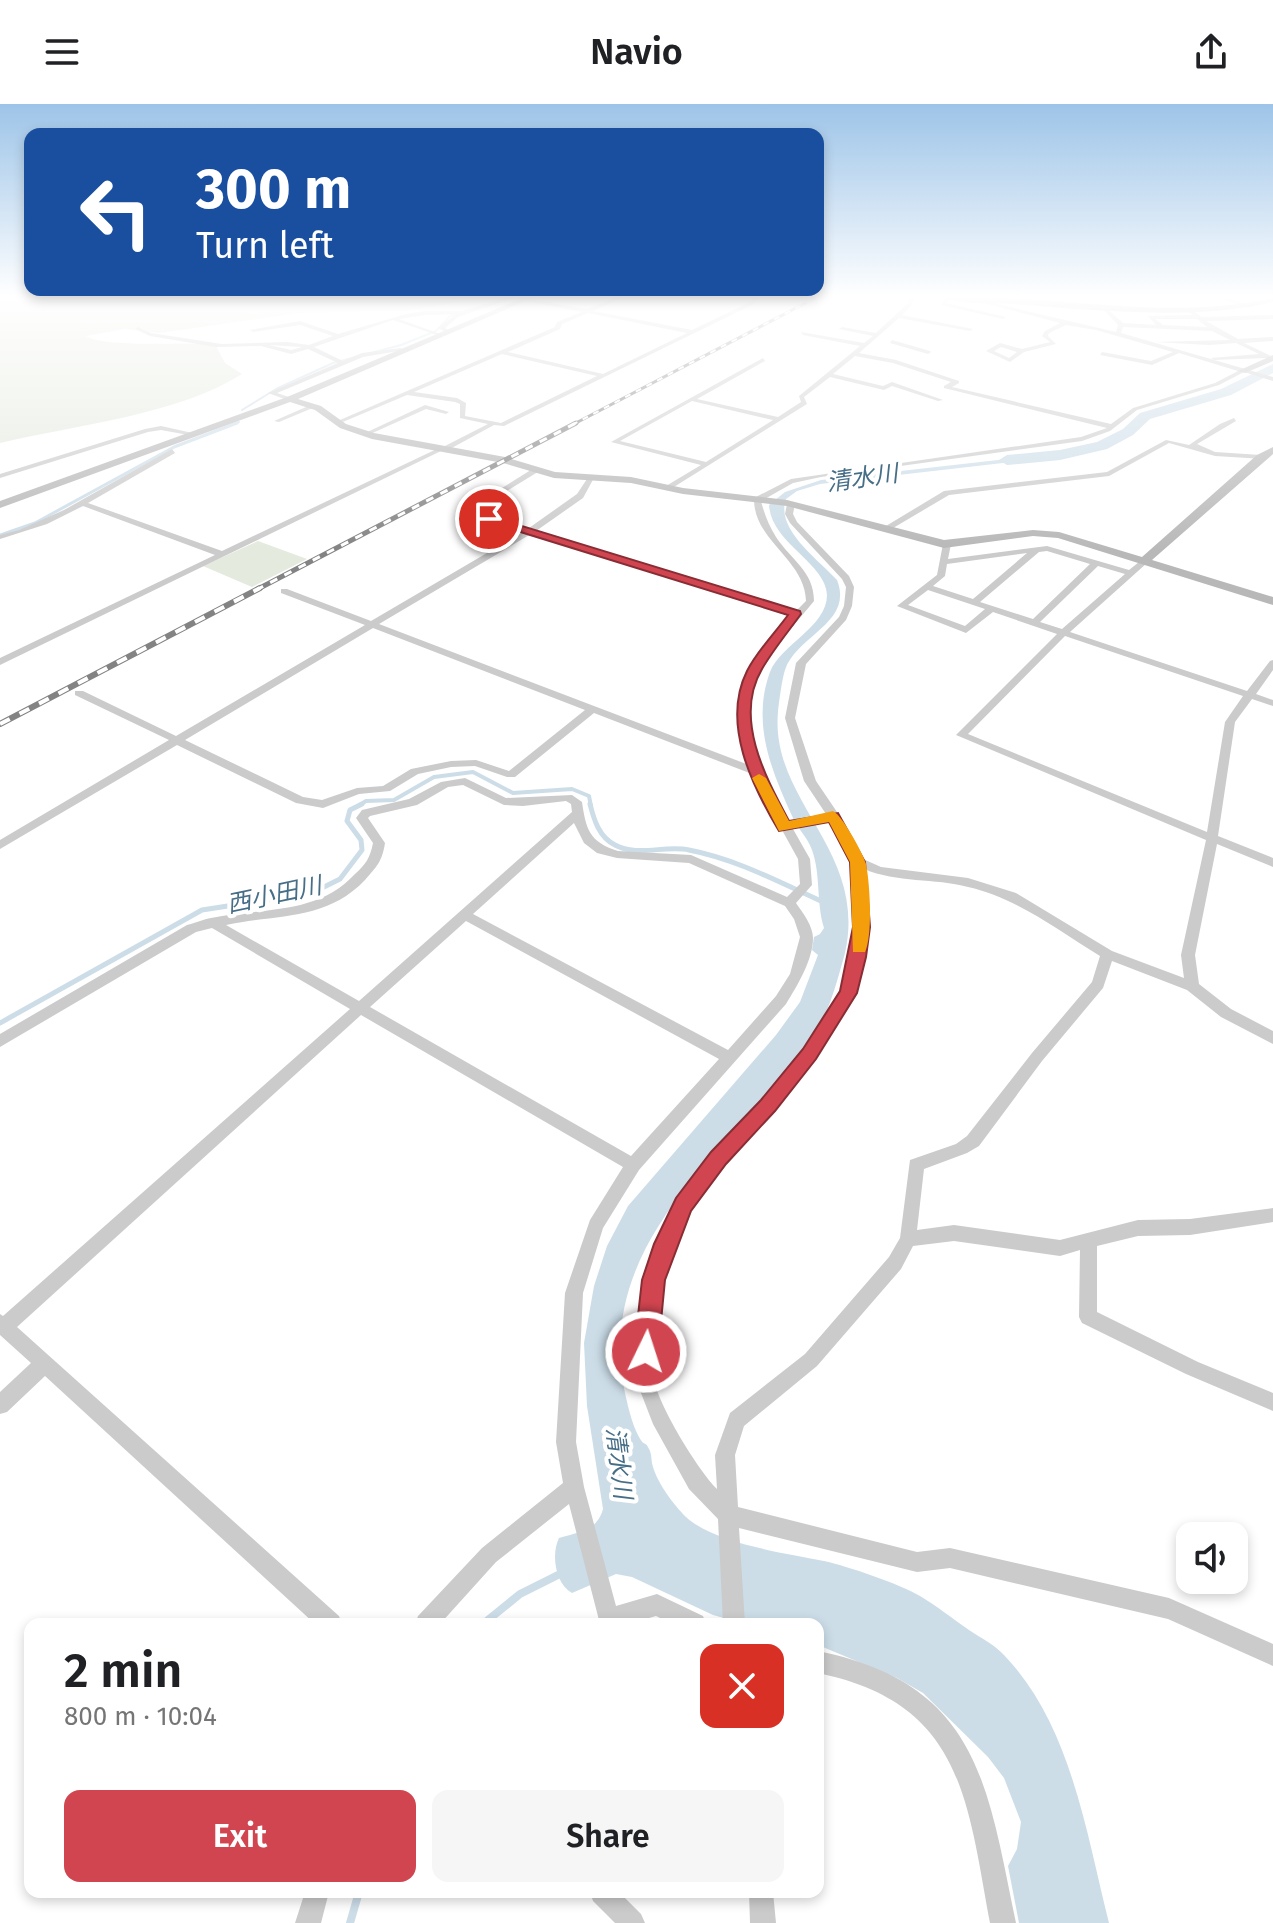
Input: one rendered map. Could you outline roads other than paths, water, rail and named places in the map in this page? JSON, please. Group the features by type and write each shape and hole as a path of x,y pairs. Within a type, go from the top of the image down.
{"street":[{"path":"295,382 271,393 313,406 336,423 366,434 505,460 554,475 631,480 789,504 947,544 1046,533 1273,601"},
{"path":"0,537 19,532 81,503 194,434 329,382"},
{"path":"336,423 433,382"},
{"path":"408,393 457,400 463,403 462,417 502,425 593,382"},
{"path":"707,464 614,442 722,382"},
{"path":"669,488 805,403 801,397 821,382"},
{"path":"856,382 882,389 892,384 940,400"},
{"path":"957,382 946,387 985,399 1113,427"},
{"path":"760,500 791,481 805,478 1093,437 1113,427 1135,409 1221,382"},
{"path":"690,399 778,419"},
{"path":"277,421 313,406"},
{"path":"366,434 425,407 446,412"},
{"path":"397,419 417,424"},
{"path":"1208,453 1192,444 1234,420"},
{"path":"0,476 118,438 161,428 174,421"},
{"path":"2,659 491,425"},
{"path":"161,428 194,434"},
{"path":"885,529 947,493 1109,474 1168,441 1208,453 1261,457"},
{"path":"0,505 165,449"},
{"path":"1273,450 1261,457 1063,633 961,735 1273,863"},
{"path":"537,470 468,512 795,614"},
{"path":"0,845 530,531 580,496 592,478"},
{"path":"760,500 771,536 800,569 811,588 810,601 795,614 753,672 745,699 745,734 756,772 804,859 806,885 789,903"},
{"path":"81,503 224,555"},
{"path":"789,504 789,514 794,523 846,578 850,587 843,618 801,663 790,718 810,781 858,862 861,927 858,957 848,993 809,1054 719,1158 684,1205 665,1244 654,1280 647,1324 645,1380 663,1424 696,1482 728,1515 917,1562 950,1558 1169,1609 1273,1655"},
{"path":"947,544 941,576 901,606 966,630 992,608"},
{"path":"945,562 1047,548 1131,573"},
{"path":"975,602 1037,550"},
{"path":"1034,623 1096,563"},
{"path":"927,587 1273,703"},
{"path":"284,591 756,772"},
{"path":"1192,986 1188,955 1212,838 1230,722 1273,663"},
{"path":"79,693 300,800 323,804 357,791 386,789 415,771 443,765 476,763 511,775 592,710"},
{"path":"0,1041 192,928 211,922 287,913 324,903 346,892 376,860 379,843 362,818 366,813 413,802 445,784 473,783 504,801 568,797 576,802 577,814 593,844 607,854 625,858 674,856 691,859 789,903 800,918 807,937 797,975 781,1000 633,1165 596,1225 574,1293 566,1442 574,1487 609,1618"},
{"path":"324,1618 2,1324 577,814"},
{"path":"784,827 833,816"},
{"path":"858,862 879,871 968,882 1012,896 1107,954 1192,986 1226,1013 1273,1038"},
{"path":"463,914 730,1058"},
{"path":"211,922 633,1165"},
{"path":"734,1618 725,1455 737,1420 811,1360 895,1263 908,1239 916,1165 938,1155 965,1149 973,1141 1098,984 1107,954"},
{"path":"908,1239 954,1233 1060,1248 1089,1244 1138,1228 1190,1227 1273,1215"},
{"path":"1089,1244 1088,1317 1192,1368 1273,1402"},
{"path":"0,1405 44,1364"},
{"path":"431,1618 489,1555 574,1487"},
{"path":"612,1618 657,1605 683,1618"},
{"path":"824,1663 859,1671 895,1688 930,1717 955,1745 982,1820 1003,1923"},
{"path":"308,1923 315,1898"},
{"path":"608,1898 632,1923"},
{"path":"761,1898 763,1923"}],"water":[{"path":"1034,456 1047,458 820,484 797,491 786,499 784,510 792,532 837,580 840,595 838,607 831,618 791,658 784,674 778,712 780,744 788,773 832,855 843,885 848,917 845,953 827,1010 807,1046 679,1196 656,1230 638,1265 625,1303 620,1344 624,1388 634,1426 651,1453 655,1474 686,1517 733,1541 834,1563 900,1586 933,1604 1004,1655 1027,1683 1061,1747 1083,1817 1109,1923 1019,1923 1008,1866 1017,1849 1021,1822 1004,1778 988,1757 923,1693 897,1678 824,1648 824,1618 724,1618 632,1577 616,1574 572,1593 562,1583 556,1568 559,1538 592,1526 603,1509 587,1406 584,1343 594,1286 607,1246 628,1206 776,1035 800,1002 818,955 812,950 814,937 824,928 815,859 793,818 771,765 763,729 763,710 770,672 784,653 820,617 827,595 818,573 779,531 769,505 785,492 821,480"}],"waterway":[{"path":"242,410 292,382"},
{"name":"清水川","path":"1007,460 1060,455 1102,446 1128,432 1145,416 1226,392 1246,382"},
{"path":"231,425 239,422"},
{"path":"0,535 35,523 174,447 237,423"},
{"name":"西小田川","path":"358,806 366,801 394,800 434,777 473,772 513,793 572,789 589,796 591,806"},
{"name":"西小田川","path":"358,806 362,804"},
{"name":"西小田川","path":"590,804 601,833 615,845 642,851 680,849 706,854 757,872 823,902"},
{"name":"西小田川","path":"0,1023 202,910 312,893 340,879 362,850 361,840 347,821 350,810 358,806"},
{"path":"490,1618 520,1594 562,1573"},
{"path":"350,1923 357,1898"}],"railway":[{"path":"572,425 655,382"},
{"path":"256,590 576,423"},
{"path":"0,724 260,588"}]}
